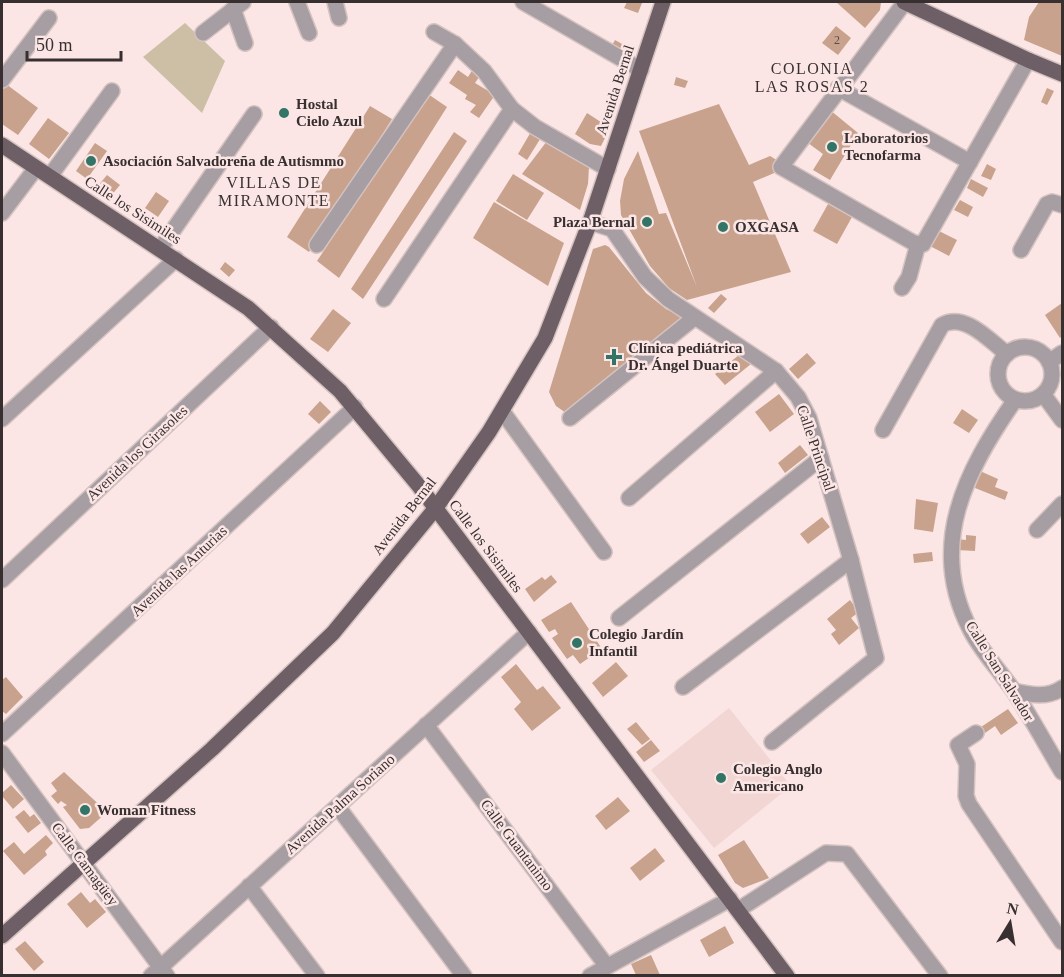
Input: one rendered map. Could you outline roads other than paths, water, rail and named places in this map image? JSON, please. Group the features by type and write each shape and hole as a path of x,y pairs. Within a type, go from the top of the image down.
{"main road":[{"name":"Avenida Bernal","path":"2,936 212,750 333,633 435,509 502,411 545,338 590,222 663,2"},
{"path":"904,2 1062,74"},
{"name":"Calle los Sisimiles","path":"2,145 248,308 310,360 356,407 530,632 787,975"}],"street":[{"path":"297,2 309,33"},
{"path":"334,2 339,18"},
{"path":"524,2 640,70"},
{"path":"904,2 782,164 782,169 921,244"},
{"path":"203,33 238,5 245,43"},
{"path":"2,80 49,18"},
{"path":"434,32 455,44 484,71 512,109 535,127 608,169"},
{"path":"317,245 455,44"},
{"path":"902,288 909,278 921,244 1028,60"},
{"path":"838,88 970,162"},
{"path":"2,213 43,172 112,91"},
{"path":"384,299 512,109"},
{"path":"160,249 254,114"},
{"path":"1021,250 1047,204 1052,202 1062,205"},
{"name":"Calle Principal","path":"590,222 612,229 654,287 694,318 776,372 804,406 877,653 874,662 772,742"},
{"path":"2,419 176,259"},
{"path":"570,418 694,318"},
{"path":"883,430 940,329 947,323 957,321 968,324 1007,354"},
{"name":"Avenida los Girasoles","path":"2,580 272,327"},
{"path":"1027,347 1040,351 1049,362 1051,379 1043,394 1027,401 1015,399 1005,392 998,381 998,369 1013,349 1027,347"},
{"path":"1049,362 1062,353"},
{"path":"629,498 776,372"},
{"path":"1043,394 1062,420"},
{"name":"Calle San Salvador","path":"1015,399 983,446 968,475 957,510 951,551 957,593 971,631 1014,691 1062,772"},
{"name":"Avenida las Anturias","path":"2,734 356,407"},
{"path":"502,411 604,552"},
{"path":"618,618 821,458"},
{"path":"1037,530 1062,504"},
{"path":"683,687 851,560"},
{"name":"Avenida Palma Soriano","path":"159,972 249,886 530,632"},
{"path":"1014,691 1035,696 1057,693 1062,688"},
{"name":"Calle Guantanimo","path":"426,725 606,965"},
{"path":"976,733 958,745 967,764 966,796 1062,942"},
{"name":"Calle Camagüey","path":"2,753 85,862 159,972"},
{"path":"338,807 464,975"},
{"path":"590,975 606,965 734,904 826,853 847,854 940,975"},
{"path":"249,886 317,975"}],"place":[{"name":"Hostal Cielo Azul","path":"284,113"},
{"name":"Laboratorios Tecnofarma","path":"832,147"},
{"name":"Asociación Salvadoreña de Autismmo","path":"91,161"},
{"name":"Plaza Bernal","path":"647,222"},
{"name":"OXGASA","path":"723,227"},
{"name":"Clínica pediátrica Dr. Ángel Duarte","path":"614,357"},
{"name":"Colegio Jardín Infantil","path":"577,643"},
{"name":"Colegio Anglo Americano","path":"721,778"},
{"name":"Woman Fitness","path":"85,810"}],"district":[{"name":"COLONIA LAS ROSAS 2","path":"812,77"},
{"name":"VILLAS DE MIRAMONTE","path":"274,191"}]}
